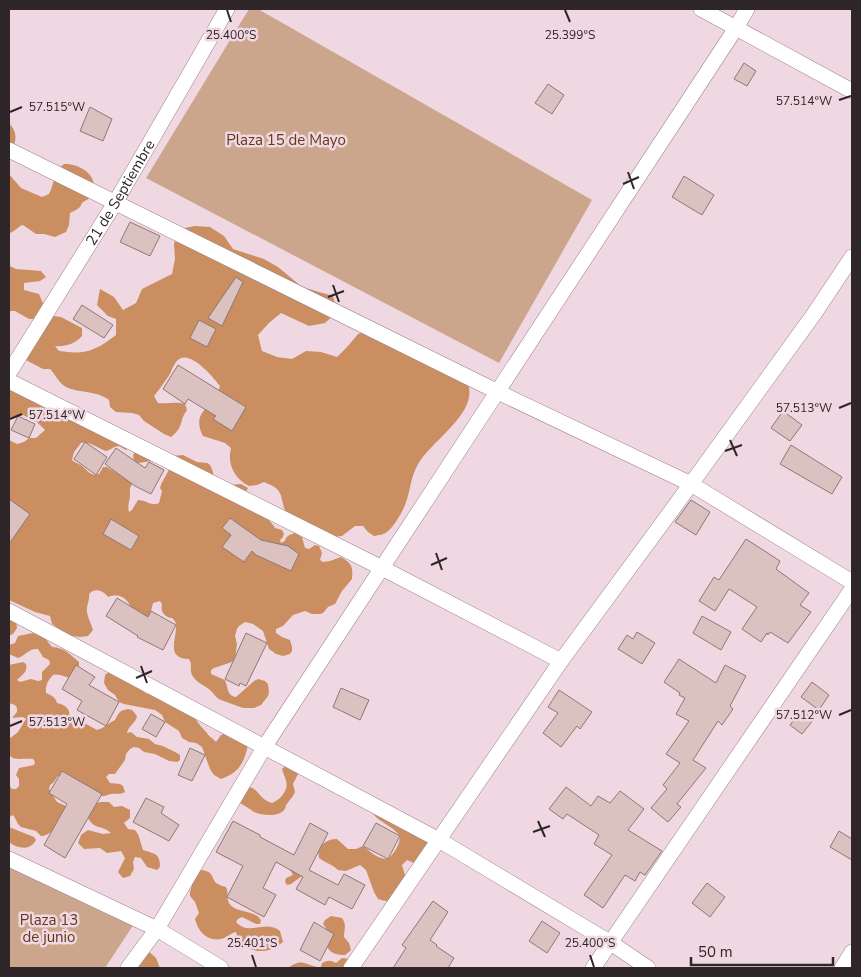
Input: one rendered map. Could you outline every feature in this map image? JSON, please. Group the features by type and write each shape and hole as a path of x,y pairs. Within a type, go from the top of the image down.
{"street":[{"name":"21 de Septiembre","path":"9,373 115,203 227,9"},
{"path":"701,9 852,91"},
{"path":"128,968 156,929 265,746 747,9"},
{"path":"9,150 498,392 691,484 852,582"},
{"path":"351,968 561,662 814,314 852,257"},
{"path":"9,382 382,568 561,662"},
{"path":"593,968 852,589"},
{"path":"9,611 439,840 611,943 648,968"},
{"path":"9,859 156,929 221,968"},
{"path":"842,968 852,952"}],"green space":[{"name":"Plaza 15 de Mayo","path":"249,9 258,9 592,200 499,363 146,178"},
{"name":"Plaza 13 de junio","path":"9,864 134,924 105,968 9,968"}],"shaded area":[{"path":"9,123 14,131 15,143 9,156"},
{"path":"64,164 70,164 83,169 92,178 94,183 94,189 90,197 79,208 70,213 66,232 55,237 36,234 23,225 9,233 9,174 21,188 42,197 49,194 56,174"},
{"path":"195,226 210,227 224,236 233,249 264,259 278,267 302,287 333,296 337,312 325,323 309,326 281,313 258,335 262,351 277,357 292,359 306,351 321,352 337,357 358,334 372,330 468,382 469,395 467,405 462,414 420,461 414,472 404,508 395,523 386,532 374,536 363,526 355,526 342,536 334,537 328,532 286,513 280,494 271,485 264,482 249,486 239,479 231,465 231,448 225,443 203,436 200,428 199,421 201,415 213,400 220,386 207,371 189,358 178,360 154,396 158,403 185,404 187,410 180,427 171,437 144,421 139,415 116,412 110,407 109,400 97,394 68,388 61,383 50,369 43,369 22,358 53,316 61,317 82,328 82,336 73,343 55,346 59,351 83,352 102,345 116,335 116,319 108,316 97,305 100,289 114,297 123,310 136,303 142,289 172,274 175,259 174,244 179,229"},
{"path":"9,266 16,269 41,271 46,277 40,281 24,283 24,290 39,294 45,308 37,319 29,319 15,311 9,311"},
{"path":"9,381 54,410 57,416 65,417 129,448 126,450 117,446 106,451 91,444 81,443 74,452 72,460 92,474 99,474 103,467 107,467 133,483 130,489 129,512 138,500 154,504 159,503 162,491 160,488 170,466 152,461 138,463 134,460 134,453 138,451 171,456 183,455 197,462 207,463 210,465 214,476 229,485 241,484 248,488 246,492 275,528 282,530 284,534 280,540 281,543 288,536 295,533 302,537 305,548 309,549 315,545 319,546 322,553 320,560 323,562 341,557 350,564 352,579 342,591 335,604 320,614 312,614 305,611 293,615 283,626 276,629 276,633 290,640 292,651 290,654 283,656 276,654 269,649 263,631 253,624 245,622 239,626 235,636 237,644 235,659 211,670 211,674 225,680 229,693 236,697 254,681 258,679 265,681 268,684 269,692 261,705 254,708 243,708 221,700 196,680 191,673 189,659 177,656 175,652 176,623 172,618 164,614 160,601 153,603 150,615 147,617 134,614 128,602 122,597 108,597 97,590 91,592 89,594 87,610 93,630 88,636 80,637 65,633 52,624 50,616 35,612 9,600 9,532 16,525 13,504 9,503 9,440 17,444 29,438 36,438 45,430 37,422 23,415 9,418"},
{"path":"9,613 16,620 17,628 9,636"},
{"path":"33,633 44,637 52,647 64,650 79,662 79,670 72,678 53,675 48,681 46,688 46,693 52,696 57,703 67,708 69,719 86,724 97,730 115,720 121,712 128,709 132,710 137,716 127,733 131,732 137,737 149,739 155,744 180,755 180,760 177,762 144,752 139,748 134,747 130,749 115,774 109,774 106,777 110,783 123,786 125,792 105,796 101,796 62,776 58,776 49,789 57,802 68,807 54,829 50,833 41,836 36,831 21,827 13,815 9,817 9,785 12,789 16,789 19,786 19,779 16,775 19,768 34,765 35,762 33,759 13,758 9,753 9,739 18,732 26,719 23,717 12,718 17,712 17,708 9,703 9,665 23,662 26,664 23,675 17,680 20,682 31,679 42,680 42,672 50,664 49,660 43,657 38,649 18,658 9,654 9,645 15,643 18,636"},
{"path":"111,670 147,694 154,692 194,716 201,727 216,742 221,735 228,732 248,745 240,766 227,777 221,779 214,775 202,747 182,738 179,731 165,722 162,715 155,710 119,702 104,683 105,675"},
{"path":"285,766 299,772 293,784 295,792 282,812 273,815 263,814 254,812 240,803 246,787 254,789 270,803 278,800 287,784 282,769"},
{"path":"381,801 389,807 399,827 428,842 428,850 414,863 407,860 402,865 408,886 398,896 388,901 378,899 366,870 360,865 346,871 338,870 319,858 318,850 326,842 337,839 348,849 356,849 363,846 377,856 388,859 396,849 400,836 376,817 370,809"},
{"path":"109,802 114,807 122,806 130,810 130,818 124,823 128,829 137,832 143,850 154,853 158,857 160,867 157,870 147,867 141,858 135,857 133,862 134,869 130,876 123,878 118,872 125,858 121,851 107,853 100,848 84,849 78,843 81,835 88,830 103,834 111,833 92,824 87,816 93,804"},
{"path":"9,827 34,837 36,840 31,846 24,848 16,846 9,842"},
{"path":"289,868 302,876 287,885 285,882 286,878 293,875"},
{"path":"199,870 210,873 216,882 226,887 228,901 232,906 254,914 261,920 260,924 256,924 242,917 236,922 247,928 274,928 280,931 283,942 275,948 257,951 241,944 236,932 216,939 211,939 204,935 196,923 195,919 199,913 195,902 190,896 191,878"},
{"path":"331,916 342,918 344,923 344,937 349,943 351,950 345,955 335,954 327,947 328,931 323,924"},
{"path":"147,950 156,958 160,968 127,968 131,953"},
{"path":"342,958 350,959 355,968 288,968 301,962 321,967 324,962 332,961 336,963"}],"building":[{"path":"744,63 756,71 747,86 734,79"},
{"path":"548,84 564,95 552,114 535,103"},
{"path":"90,107 112,119 103,141 80,131"},
{"path":"684,176 714,195 702,215 672,197"},
{"path":"130,222 160,236 150,256 120,242"},
{"path":"236,277 243,282 222,326 208,318"},
{"path":"82,305 113,325 104,338 73,319"},
{"path":"199,320 216,329 207,347 190,338"},
{"path":"178,365 246,407 232,431 213,419 216,416 188,399 185,404 163,389"},
{"path":"783,411 802,425 790,441 771,428"},
{"path":"18,416 35,424 29,438 11,430"},
{"path":"85,442 107,457 96,475 74,459"},
{"path":"791,445 842,477 832,494 780,464"},
{"path":"116,448 145,468 149,462 164,470 151,494 135,486 105,464"},
{"path":"9,499 30,514 9,544"},
{"path":"691,500 710,512 696,535 675,522"},
{"path":"230,518 261,540 288,546 299,554 291,571 256,555 252,551 244,562 222,547 231,535 222,528"},
{"path":"111,519 139,536 131,550 103,534"},
{"path":"746,539 780,561 776,569 809,593 800,605 811,612 788,643 770,632 768,635 767,633 761,642 742,629 757,607 729,589 715,611 699,601 714,577 719,580"},
{"path":"117,598 148,617 151,611 176,625 163,650 137,637 106,616"},
{"path":"702,616 731,632 721,650 693,633"},
{"path":"637,632 655,643 642,664 618,649 627,635 633,639"},
{"path":"246,633 267,643 246,686 240,683 239,686 225,679"},
{"path":"679,659 716,683 725,665 746,676 730,706 733,709 722,725 718,721 693,760 706,768 677,804 681,807 668,822 651,808 667,789 663,785 680,763 666,754 689,721 676,714 685,698 664,682"},
{"path":"76,665 95,677 89,685 119,702 106,726 77,710 82,701 62,689"},
{"path":"812,682 829,695 819,710 801,697"},
{"path":"341,688 369,700 360,720 333,707"},
{"path":"559,690 592,712 580,729 577,726 561,747 543,733 558,713 548,707"},
{"path":"801,710 814,719 802,734 790,725"},
{"path":"151,714 165,722 156,737 142,729"},
{"path":"190,748 205,755 192,781 178,775"},
{"path":"62,771 102,794 65,858 44,845 67,804 49,793"},
{"path":"566,787 591,806 598,796 610,803 620,791 644,809 628,830 662,851 645,875 640,872 635,881 625,875 603,908 584,895 612,855 594,844 599,835 567,814 563,819 549,809"},
{"path":"146,798 164,807 161,813 179,825 169,841 133,822"},
{"path":"233,821 294,855 310,823 328,833 309,870 338,885 344,874 365,885 352,909 329,897 325,905 296,889 303,877 276,862 263,888 276,895 264,917 227,897 243,866 216,852"},
{"path":"376,823 400,836 388,859 363,846"},
{"path":"839,831 852,839 852,860 830,847"},
{"path":"707,883 725,897 710,917 692,903"},
{"path":"433,901 448,912 430,940 454,958 448,968 393,968 406,948 402,945"},
{"path":"542,921 560,933 547,953 529,941"},
{"path":"314,922 334,934 320,961 300,950"}]}
